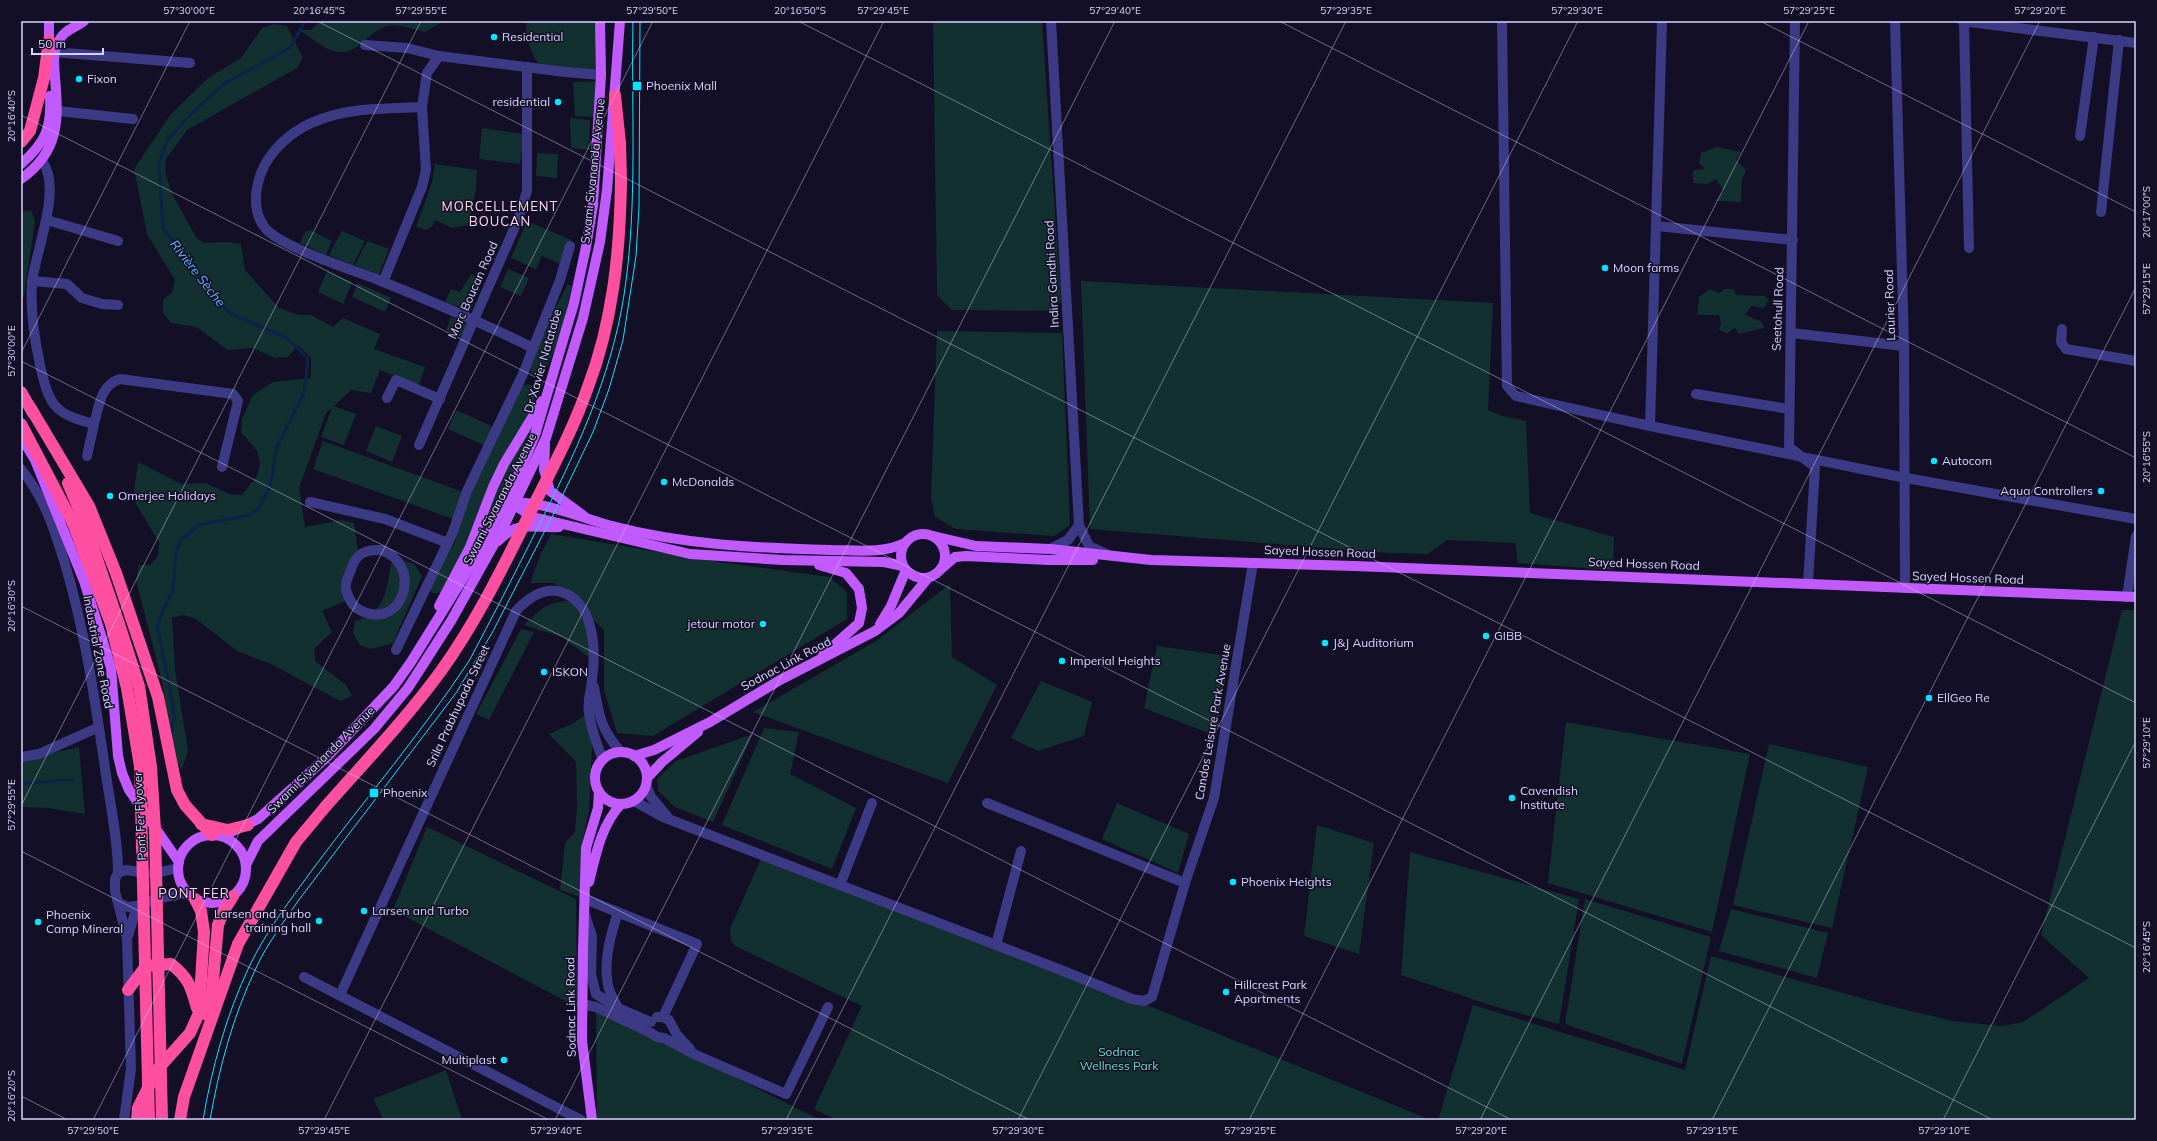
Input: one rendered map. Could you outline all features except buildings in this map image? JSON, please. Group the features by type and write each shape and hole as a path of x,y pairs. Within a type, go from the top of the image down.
{"highway":[{"path":"21,142 30,131 44,78 49,40"},
{"path":"180,1120 184,1096 238,944 296,842 407,714 442,669 491,591 573,425 588,387 608,320 619,250 621,181 620,143 615,95"},
{"path":"21,392 89,506 116,573 158,697 177,790 185,805 201,824 218,836"},
{"path":"30,407 52,448 78,522"},
{"path":"21,424 78,522"},
{"path":"21,431 36,449"},
{"name":"Pont Fer Flyover","path":"78,522 111,624 127,688 140,766 149,1120"},
{"name":"Pont Fer Flyover","path":"78,522 139,686 151,767 155,830 162,1120"},
{"path":"201,824 228,830 248,825"},
{"path":"137,1120 138,1108 157,1070 190,1033 199,1013 204,932 201,911 191,896"},
{"path":"197,1059 212,991 218,925 223,912 233,896"},
{"path":"128,990 146,966 171,964 182,972 190,982 199,1013"}],"main road":[{"path":"21,164 36,151 48,127 51,108 49,21"},
{"path":"21,179 42,161 55,131 58,111 53,52 66,31 84,21"},
{"name":"Dr Xavier Natatabe","path":"218,836 248,825 258,819 327,757 394,686 411,662 480,551 514,485 535,435 574,303 586,247 593,205 601,74 600,21"},
{"name":"Swami Sivananda Avenue","path":"246,865 258,841 374,729 408,688 447,627 490,550 546,438 583,318 600,242 607,190 620,21"},
{"path":"411,662 470,547 493,487 504,464 548,391"},
{"path":"21,437 35,460 84,581 111,668 118,756 122,773 129,790 178,865 181,884 191,896 208,903 219,903 233,896 244,883 246,865 241,850 234,842 218,836 200,837 190,842 183,851 178,865"},
{"path":"546,438 544,470 550,491 586,518"},
{"path":"514,485 514,503 525,513 533,517 690,554 783,560 884,562 904,568 912,576 928,578 942,569 955,557 966,556 1049,560 1137,559"},
{"path":"501,512 509,504 531,504 634,532 692,543 768,548 885,550 905,543 916,535 933,536 976,546 1050,549 1137,559"},
{"path":"490,550 509,532 517,528 528,526 546,528 566,526"},
{"path":"933,536 944,547 945,562 942,569"},
{"path":"904,568 901,554 905,543"},
{"name":"Sayed Hossen Road","path":"1137,559 2131,597"},
{"path":"783,560 827,566 846,573 859,589 862,608 859,623 812,665"},
{"name":"Sodnac Link Road","path":"875,631 891,606 904,568"},
{"name":"Sodnac Link Road","path":"634,756 654,750 710,722 780,680 812,665 875,631 899,613 928,578"},
{"name":"Sodnac Link Road","path":"647,782 662,762 710,722"},
{"path":"621,752 634,756 644,765 647,782 644,791 634,801 621,804 608,801 599,791 595,778 599,765 603,760 614,753 621,752"},
{"name":"Sodnac Link Road","path":"592,1120 582,1041 582,1004 586,848 598,808 599,791"},
{"name":"Sodnac Link Road","path":"585,896 601,838 611,816 621,804"}],"street":[{"name":"Indira Gandhi Road","path":"1051,21 1079,525 1089,546 1115,557"},
{"path":"1502,21 1507,386 1516,396 1650,426 1906,478 2136,519"},
{"path":"1650,426 1662,21"},
{"name":"Seetohull Road","path":"1795,21 1794,240 1790,332 1789,447 1815,468 1808,584"},
{"name":"Laurier Road","path":"1895,21 1904,346 1906,588"},
{"path":"1969,248 1963,21 2136,43"},
{"path":"2080,136 2094,37"},
{"path":"2101,212 2119,40"},
{"path":"364,45 408,48 439,56 527,68 601,74"},
{"path":"53,52 190,63"},
{"path":"383,282 422,187 426,170 422,107 427,73 439,56"},
{"name":"Morc Boucan Road","path":"420,446 517,222 526,191 527,68"},
{"path":"422,107 357,110 330,115 302,127 276,148 265,164 257,186 259,215 266,228 299,249 475,319 533,348"},
{"path":"58,111 133,119"},
{"path":"42,161 47,172 49,202 47,220 32,281 32,314 35,341 46,390 58,410 68,418 94,424"},
{"path":"47,220 118,240"},
{"path":"1657,226 1794,240"},
{"path":"396,650 448,543 467,491 523,374 560,280 570,246"},
{"path":"32,281 67,284 82,298 102,304 118,305"},
{"path":"2062,329 2061,342 2066,349 2136,361"},
{"path":"1790,332 1904,346"},
{"path":"87,456 94,424 106,387 112,381 120,379 233,394 238,402 222,467"},
{"path":"387,398 396,380 440,399"},
{"path":"1696,394 1789,409"},
{"name":"Industrial Zone Road","path":"21,469 30,480 51,517 74,593 99,727 118,850"},
{"path":"310,502 386,519 448,543"},
{"path":"1050,549 1068,540 1079,525"},
{"path":"2131,597 2136,536"},
{"path":"381,550 392,554 401,565 404,574 403,594 399,602 390,611 382,615 357,610 352,604 345,584 352,563 359,555 366,551 381,550"},
{"name":"Candos Leisure Park Avenue","path":"996,945 1132,999 1144,1001 1152,997 1185,883 1214,798 1253,563"},
{"name":"Srila Prabhupada Street","path":"340,995 516,611 526,601 536,594 558,591 569,594 580,603 590,626 593,652 592,679"},
{"path":"403,594 421,598"},
{"path":"592,679 599,717 608,737 621,752"},
{"path":"592,679 589,696 589,713 603,760"},
{"path":"21,757 40,754 99,727"},
{"path":"647,782 651,797 673,821"},
{"path":"634,801 673,821 996,945 1021,852"},
{"path":"840,885 872,803"},
{"path":"987,803 1185,883"},
{"path":"118,850 123,861 131,870"},
{"path":"118,850 118,873 114,885 128,938"},
{"path":"118,873 131,870 152,874 178,865"},
{"path":"119,903 128,907 138,906 159,898 191,896"},
{"path":"585,896 618,912 697,944 663,1017"},
{"path":"124,1120 131,1069 128,938 133,914 138,906"},
{"path":"584,912 592,936 591,974 596,994 651,1028 657,1037 664,1038 696,1055 786,1094 828,1007"},
{"path":"618,912 608,946 608,985 618,1008"},
{"path":"304,977 581,1120"},
{"path":"582,1004 601,997"},
{"path":"582,1004 651,1028"},
{"path":"651,1028 656,1017 663,1017 669,1020 672,1027 696,1055"},
{"path":"664,1038 670,1034 672,1027"}],"green space":[{"path":"320,21 444,21 425,32 402,26 388,26 374,33 354,48 348,51 340,52 323,46 299,30 311,30"},
{"path":"526,21 595,21 599,72 540,66 529,45"},
{"path":"933,21 1042,21 1061,301 1054,311 952,310 937,295"},
{"path":"274,24 287,26 303,58 297,68 187,130 166,159 165,171 172,194 196,237 204,243 228,242 241,244 245,270 279,308 299,315 311,315 333,327 343,318 380,334 374,349 425,367 419,385 380,370 371,393 351,390 334,406 356,414 344,445 321,437 332,408 326,413 299,488 305,527 342,520 354,523 359,559 346,579 346,601 322,611 332,632 314,649 315,661 346,685 352,696 340,701 271,664 237,651 196,619 184,615 172,618 175,670 188,750 182,770 174,758 162,681 136,580 139,565 150,565 158,556 159,542 133,499 138,462 181,484 206,483 229,494 242,495 257,476 260,463 257,451 241,432 242,419 253,395 273,382 311,378 311,358 298,345 288,357 275,358 253,348 228,350 196,327 171,323 163,313 163,300 172,292 175,280 147,234 134,169 171,114 208,78 241,58 262,28"},
{"path":"599,81 596,117 575,116 573,82"},
{"path":"570,118 590,120 589,150 571,148"},
{"path":"482,128 524,134 520,164 479,159"},
{"path":"1716,147 1741,152 1736,160 1746,170 1742,179 1741,202 1715,201 1724,191 1716,179 1707,184 1693,183 1693,170 1705,169 1699,163 1701,153"},
{"path":"537,153 558,154 557,178 536,176"},
{"path":"435,164 477,170 476,188 468,225 452,228 435,220 432,227 426,230 416,227 432,182"},
{"path":"31,210 35,221 24,296 21,300 21,212"},
{"path":"527,221 571,240 560,264 542,256 536,269 511,258"},
{"path":"310,230 332,241 326,255 300,243 305,232"},
{"path":"342,231 365,241 353,265 329,255"},
{"path":"367,241 389,249 379,275 355,265"},
{"path":"508,269 529,278 521,296 500,287"},
{"path":"327,271 352,282 343,304 318,292"},
{"path":"471,274 483,279 470,311 445,302 451,289 460,292"},
{"path":"1081,281 1493,303 1488,410 1502,416 1526,421 1530,513 1614,537 1613,570 1518,563 1515,543 1447,540 1428,554 1388,553 1090,529"},
{"path":"358,283 391,298 385,312 352,297"},
{"path":"568,284 572,286 564,321 548,366 542,377 531,374 531,367 548,322"},
{"path":"1710,289 1719,293 1725,289 1734,289 1736,295 1764,296 1769,299 1764,308 1751,306 1745,315 1762,322 1764,328 1739,334 1735,328 1727,333 1719,330 1721,323 1719,315 1697,315 1699,297"},
{"path":"451,317 467,324 461,337 446,330"},
{"path":"937,331 1062,333 1070,525 1054,536 956,529 935,517 931,497"},
{"path":"529,384 538,390 532,406 464,550 441,593 433,593 427,588 446,545 453,547 473,488 522,386"},
{"path":"540,408 511,481 462,570 498,483"},
{"path":"456,410 496,428 488,447 448,429"},
{"path":"376,426 402,436 392,462 366,451"},
{"path":"323,441 466,493 456,520 313,469"},
{"path":"551,534 719,562 829,577 847,592 847,619 653,736 617,733 604,690 604,630 576,604 586,618 590,658 562,637 524,625 540,610 550,604 572,600 554,583 530,583 541,553"},
{"path":"402,560 414,564 422,576 393,643 371,649 360,645 353,633 355,621 365,618 378,607 388,583 391,564"},
{"path":"950,584 952,657 997,685 948,783 753,712 876,641"},
{"path":"2122,610 2136,610 2136,1120 1438,1120 1473,1005 1685,1070 1711,956 1886,1005 1953,1021 2002,1026 2023,1022 2089,978 2041,935"},
{"path":"521,629 534,632 489,720 476,714"},
{"path":"1157,646 1229,656 1216,736 1144,708"},
{"path":"1041,681 1092,702 1084,736 1038,751 1011,738"},
{"path":"594,709 589,811 582,843 580,897 560,890 565,843 575,832 577,806 576,762 549,734 572,724"},
{"path":"1566,722 1750,754 1712,932 1548,883"},
{"path":"764,728 799,732 790,774 856,808 832,869 722,825"},
{"path":"753,734 713,822 675,807 658,791 657,779 676,761"},
{"path":"1769,744 1868,767 1832,928 1733,905"},
{"path":"79,747 85,814 48,808 21,807 21,760"},
{"path":"1117,803 1189,834 1178,873 1102,839"},
{"path":"1317,825 1374,843 1359,954 1304,936"},
{"path":"427,827 576,899 577,1007 393,910"},
{"path":"1410,852 1579,899 1559,1024 1493,1006 1401,975"},
{"name":"Sodnac Wellness Park","path":"762,856 1132,999 1431,1120 837,1120 814,1109 862,1006 735,946 731,940 730,929"},
{"path":"1585,899 1711,937 1682,1064 1565,1024"},
{"path":"1731,909 1828,933 1817,978 1719,951"},
{"path":"596,1007 820,1120 597,1120"},
{"path":"446,1070 462,1120 380,1120 383,1118 373,1099"}],"waterway":[{"name":"Rivière Sèche","path":"171,737 174,717 173,705 157,625 173,589 176,552 181,540 199,525 249,515 259,508 270,486 277,447 304,393 308,359 287,338 229,313 163,228 159,163 168,139 186,119 222,85 290,48 305,21"},
{"name":"Rivière Sèche","path":"21,784 74,779"}],"tram line":[{"path":"203,1120 215,1061 233,1004 256,954 279,915 413,739 469,661 550,503 577,446 589,416 610,357 618,326 624,295 628,261 631,227 633,158 633,21"},
{"path":"210,1120 222,1062 234,1023 248,986 265,950 298,901 456,693 492,633 555,511 593,432 609,389 623,340 636,256 639,207 640,21"}],"place":[{"name":"Residential","path":"494,37"},
{"name":"Fixon","path":"79,79"},
{"name":"Phoenix Mall","path":"637,86"},
{"name":"residential","path":"558,102"},
{"name":"Moon farms","path":"1605,268"},
{"name":"Autocom","path":"1934,461"},
{"name":"McDonalds","path":"664,482"},
{"name":"Aqua Controllers","path":"2101,491"},
{"name":"Omerjee Holidays","path":"110,496"},
{"name":"jetour motor","path":"763,624"},
{"name":"GIBB","path":"1486,636"},
{"name":"J&J Auditorium","path":"1325,643"},
{"name":"Imperial Heights","path":"1062,661"},
{"name":"ISKON","path":"544,672"},
{"name":"EllGeo Re","path":"1929,698"},
{"name":"Phoenix","path":"374,793"},
{"name":"Cavendish Institute","path":"1512,798"},
{"name":"Phoenix Heights","path":"1233,882"},
{"name":"Larsen and Turbo","path":"364,911"},
{"name":"Larsen and Turbo training hall","path":"319,921"},
{"name":"Phoenix Camp Mineral","path":"38,922"},
{"name":"Hillcrest Park Apartments","path":"1226,992"},
{"name":"Multiplast","path":"504,1060"}],"district":[{"name":"MORCELLEMENT BOUCAN","path":"500,214"},
{"name":"PONT FER","path":"194,893"}]}
